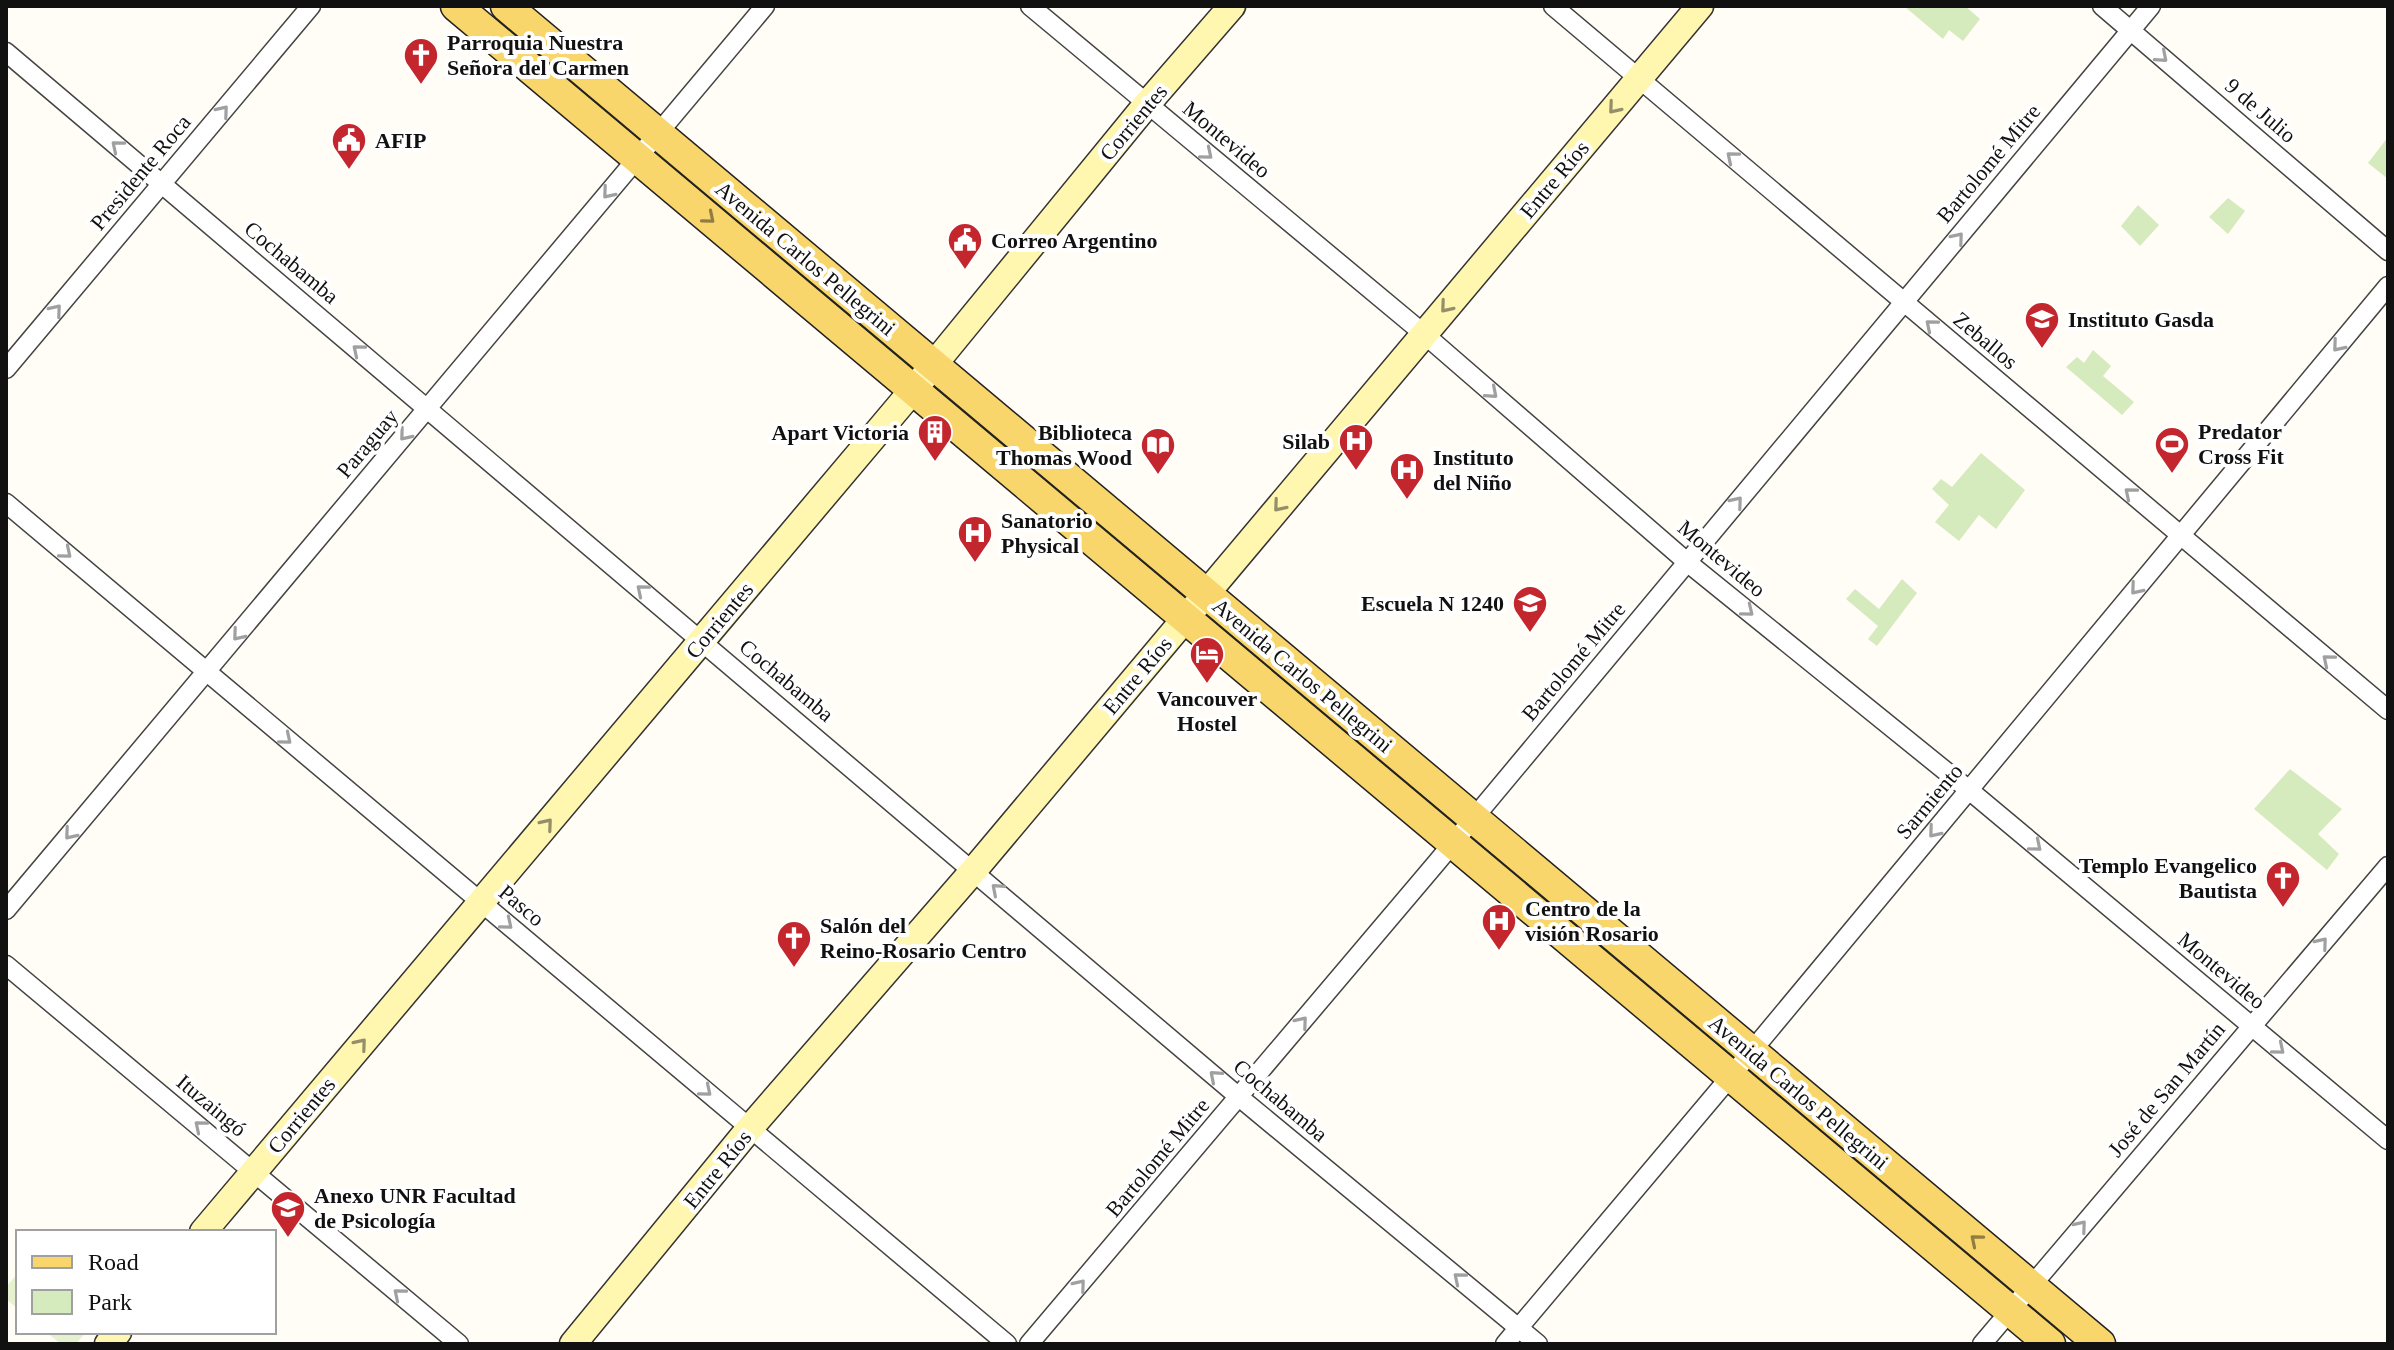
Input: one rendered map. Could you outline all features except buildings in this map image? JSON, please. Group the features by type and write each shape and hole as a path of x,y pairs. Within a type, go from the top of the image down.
{"main road":[{"name":"Avenida Carlos Pellegrini","path":"456,6 2050,1344"},
{"name":"Avenida Carlos Pellegrini","path":"506,6 2100,1344"},
{"name":"Corrientes","path":"205,1230 913,390 1147,104 1232,6"},
{"name":"Entre Ríos","path":"573,1344 750,1128 974,870 1700,6"}],"street":[{"name":"Presidente Roca","path":"6,369 311,6"},
{"name":"Paraguay","path":"6,910 765,6"},
{"name":"Montevideo","path":"1030,6 1424,334 1687,562 1969,790 2388,1140"},
{"name":"Zeballos","path":"1553,6 2388,710"},
{"name":"9 de Julio","path":"2102,6 2388,251"},
{"name":"Bartolomé Mitre","path":"1029,1344 1474,818 2151,6"},
{"name":"Cochabamba","path":"6,52 1239,1097 1538,1344"},
{"name":"Sarmiento","path":"1505,1344 1752,1052 2388,286"},
{"name":"Pasco","path":"6,503 1007,1344"},
{"name":"José de San Martín","path":"1982,1344 2388,866"},
{"name":"Ituzaingó","path":"6,965 459,1344"}],"green space":[{"path":"1904,6 1965,6 1980,19 1963,41 1949,30 1943,39"},
{"path":"2388,137 2388,179 2368,163"},
{"path":"2228,198 2245,211 2228,234 2209,217"},
{"path":"2138,205 2159,225 2140,246 2121,226"},
{"path":"2093,350 2111,366 2103,376 2134,402 2122,415 2066,367 2077,357 2084,363"},
{"path":"1981,453 2025,490 1996,529 1979,515 1959,541 1935,522 1949,505 1932,489 1941,479 1952,487"},
{"path":"1902,579 1917,593 1877,646 1868,639 1878,626 1846,599 1855,589 1879,609"},
{"path":"2290,769 2342,809 2318,834 2339,854 2327,870 2254,809"},
{"path":"16,1275 16,1307 6,1299 6,1287"},
{"path":"48,1334 84,1334 76,1344 61,1344"}],"place":[{"name":"Parroquia Nuestra Señora del Carmen","path":"421,86"},
{"name":"AFIP","path":"349,171"},
{"name":"Correo Argentino","path":"965,271"},
{"name":"Instituto Gasda","path":"2042,350"},
{"name":"Apart Victoria","path":"935,463"},
{"name":"Silab","path":"1356,472"},
{"name":"Predator Cross Fit","path":"2172,475"},
{"name":"Biblioteca Thomas Wood","path":"1158,476"},
{"name":"Instituto del Niño","path":"1407,501"},
{"name":"Sanatorio Physical","path":"975,564"},
{"name":"Escuela N 1240","path":"1530,634"},
{"name":"Vancouver Hostel","path":"1207,685"},
{"name":"Templo Evangelico Bautista","path":"2283,909"},
{"name":"Centro de la visión Rosario","path":"1499,952"},
{"name":"Salón del Reino-Rosario Centro","path":"794,969"},
{"name":"Anexo UNR Facultad de Psicología","path":"288,1239"}]}
